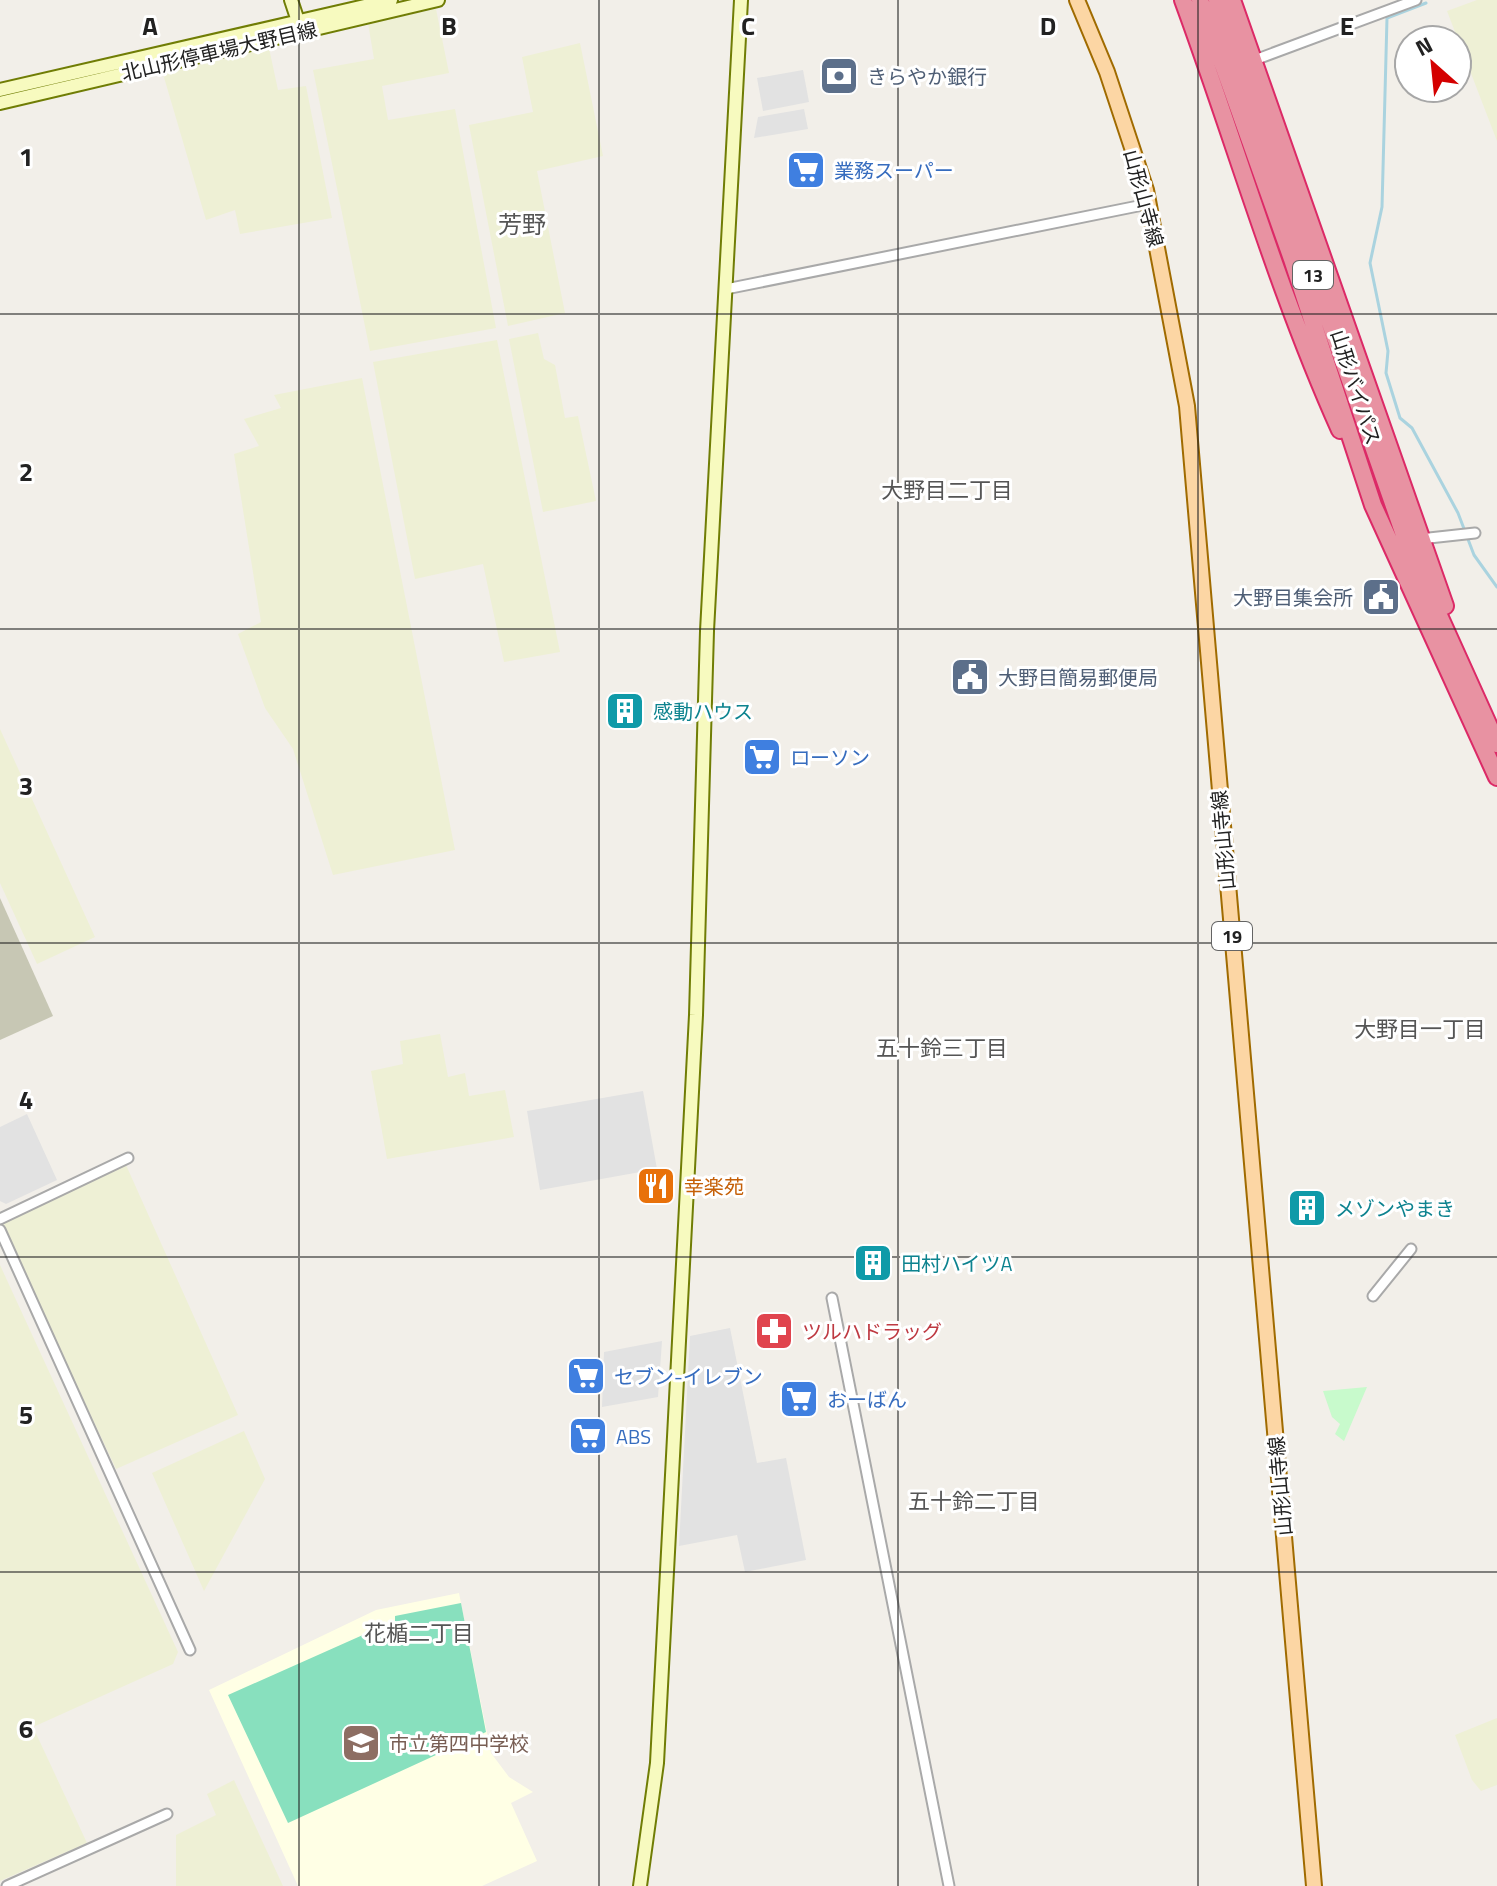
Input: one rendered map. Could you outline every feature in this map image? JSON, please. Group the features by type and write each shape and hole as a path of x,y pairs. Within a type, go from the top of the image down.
{"highway":[{"path":"1183,0 1217,92 1265,246 1324,394 1373,505"},
{"name":"山形バイパス","path":"1200,0 1373,505 1497,777"},
{"name":"山形バイパス","path":"1217,0 1414,544 1497,744"},
{"path":"1232,0 1414,544"}],"main road":[{"name":"山形山寺線","path":"1077,0 1107,72 1148,204 1187,406 1314,1886"}],"street":[{"path":"291,0 298,21"},
{"name":"北山形停車場大野目線","path":"0,90 391,0"},
{"name":"北山形停車場大野目線","path":"0,103 438,0"},
{"path":"640,1886 657,1763 696,1015 707,631 741,0"},
{"path":"1252,61 1416,0"},
{"path":"726,289 1148,204"},
{"path":"1414,544 1475,533"},
{"path":"0,1219 128,1158"},
{"path":"0,1230 190,1650"},
{"path":"1373,1296 1411,1249"},
{"path":"832,1298 949,1886"},
{"path":"7,1886 167,1814"}],"shaded area":[{"path":"1477,0 1497,0 1497,141 1473,79 1473,24 1452,24 1447,11"},
{"path":"436,9 449,73 382,86 388,120 455,109 496,328 370,351 313,70 374,59 368,23"},
{"path":"580,43 603,156 537,171 565,313 508,326 469,125 533,112 522,57"},
{"path":"269,48 278,90 306,86 332,218 240,234 235,210 206,220 163,74"},
{"path":"803,70 809,102 763,111 757,78"},
{"path":"804,109 808,129 754,138 758,117"},
{"path":"538,333 544,359 555,365 565,418 578,416 596,501 543,512 509,339"},
{"path":"497,340 560,652 504,662 483,564 415,579 373,362"},
{"path":"362,378 455,850 333,875 293,749 265,708 238,634 261,622 234,454 259,446 244,419 281,408 274,395"},
{"path":"0,729 95,937 37,964 0,883"},
{"path":"0,898 53,1016 0,1040"},
{"path":"440,1034 448,1077 465,1073 469,1096 505,1090 514,1137 387,1159 371,1071 403,1064 400,1041"},
{"path":"643,1091 657,1169 540,1190 527,1111"},
{"path":"27,1114 57,1180 6,1204 0,1201 0,1127"},
{"path":"126,1165 238,1415 116,1469 1,1224"},
{"path":"0,1265 178,1652 173,1664 33,1727 87,1843 0,1881"},
{"path":"730,1328 757,1463 786,1458 806,1560 745,1572 737,1535 679,1546 690,1336"},
{"path":"662,1341 658,1397 602,1407 604,1352"},
{"path":"244,1431 265,1479 204,1591 152,1473"},
{"name":"市立第四中学校","path":"459,1593 491,1753 509,1777 533,1792 511,1803 537,1861 482,1886 298,1886 209,1690 376,1610"},
{"path":"1497,1718 1497,1785 1481,1791 1472,1780 1455,1735"},
{"path":"234,1780 283,1886 176,1886 176,1835 216,1815 207,1794"}],"green space":[{"path":"1367,1387 1344,1441 1335,1434 1340,1424 1332,1417 1323,1391"},
{"path":"461,1603 486,1732 288,1823 228,1695 383,1626 395,1625 395,1616"}],"waterway":[{"path":"1426,3 1387,18 1382,207 1370,263 1388,351 1386,373 1400,418 1412,428 1458,513 1474,555 1497,587"}],"place":[{"name":"きらやか銀行","path":"839,76"},
{"name":"業務スーパー","path":"806,170"},
{"name":"大野目集会所","path":"1381,597"},
{"name":"大野目簡易郵便局","path":"970,677"},
{"name":"感動ハウス","path":"625,711"},
{"name":"ローソン","path":"762,757"},
{"name":"幸楽苑","path":"656,1186"},
{"name":"メゾンやまき","path":"1307,1208"},
{"name":"田村ハイツA","path":"873,1263"},
{"name":"ツルハドラッグ","path":"774,1331"},
{"name":"セブン-イレブン","path":"586,1376"},
{"name":"おーばん","path":"799,1399"},
{"name":"ABS","path":"588,1436"},
{"name":"市立第四中学校","path":"361,1743"}],"district":[{"name":"芳野","path":"522,224"},
{"name":"大野目二丁目","path":"947,490"},
{"name":"大野目一丁目","path":"1420,1029"},
{"name":"五十鈴三丁目","path":"942,1048"},
{"name":"五十鈴二丁目","path":"974,1501"},
{"name":"花楯二丁目","path":"419,1633"}]}
